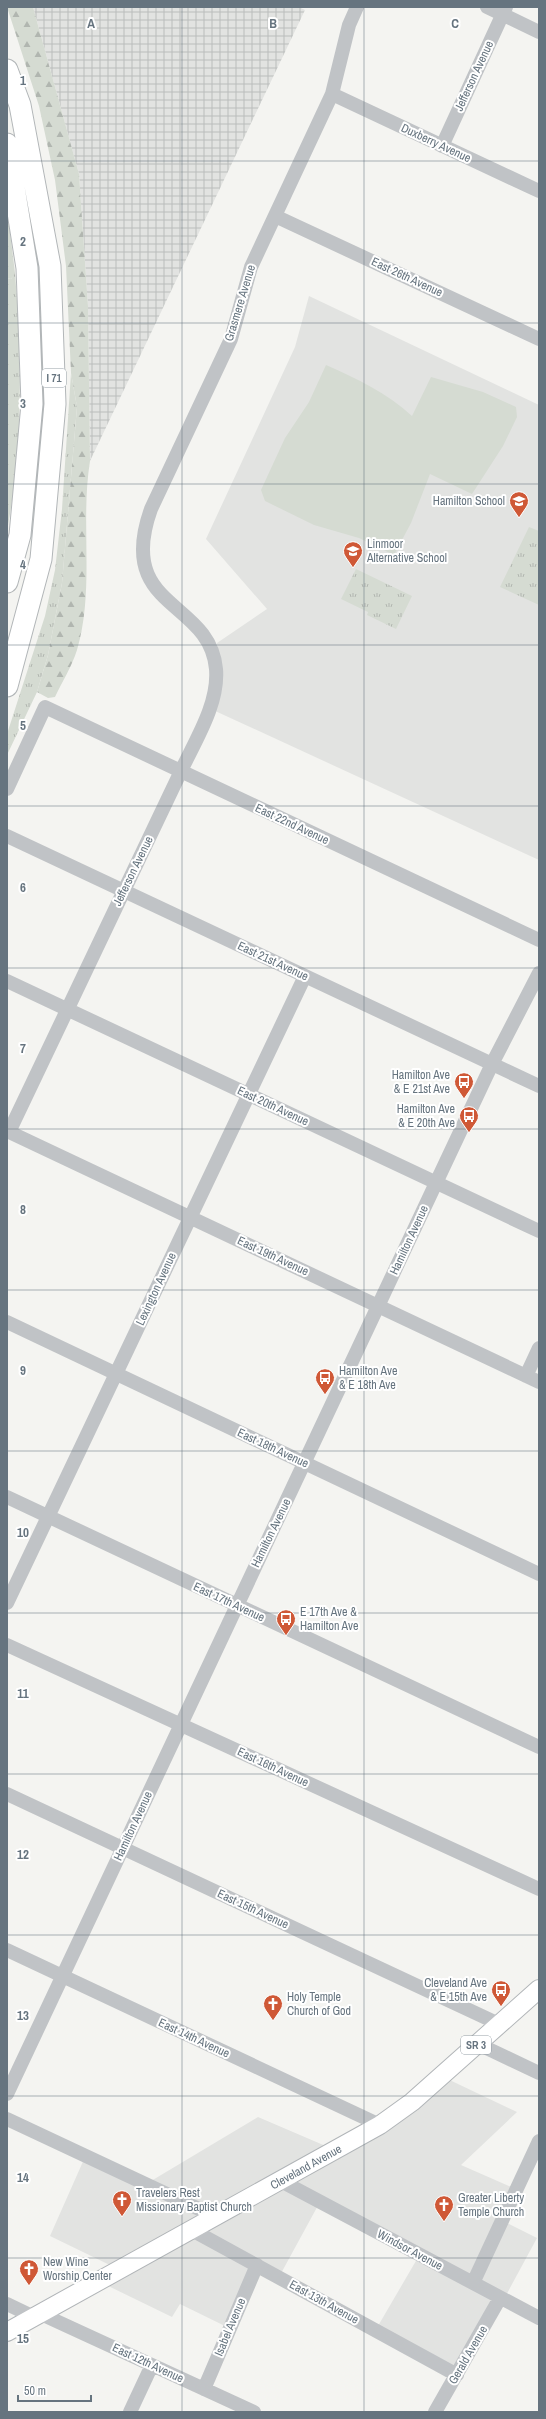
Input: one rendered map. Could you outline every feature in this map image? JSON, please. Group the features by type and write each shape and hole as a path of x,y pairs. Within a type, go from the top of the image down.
{"highway":[{"name":"I 71","path":"7,70 20,105 50,266 55,404 41,559 7,686"},
{"name":"I 71","path":"7,144 28,268 32,404 20,535 7,582"}],"main road":[{"name":"Cleveland Avenue","path":"7,2332 380,2126 412,2102 539,1989"}],"street":[{"name":"Grasmere Avenue","path":"181,612 156,590 148,576 143,560 143,534 151,510 230,339 251,267 332,94 349,25 357,7"},
{"path":"487,7 504,11 539,32"},
{"name":"Jefferson Avenue","path":"442,146 504,11"},
{"name":"Duxberry Avenue","path":"332,94 539,191"},
{"name":"East 26th Avenue","path":"275,216 539,339"},
{"name":"Jefferson Avenue","path":"8,1131 68,1009 123,890 181,771 211,702 215,689 216,669 212,652 195,625 181,612"},
{"name":"East 22nd Avenue","path":"7,789 45,707 539,940"},
{"name":"East 21st Avenue","path":"7,836 539,1086"},
{"name":"Hamilton Avenue","path":"7,2094 492,1064 539,973"},
{"name":"Lexington Avenue","path":"7,1602 305,976"},
{"name":"East 20th Avenue","path":"7,980 539,1231"},
{"name":"East 19th Avenue","path":"8,1131 539,1382"},
{"name":"East 18th Avenue","path":"7,1322 539,1574"},
{"path":"526,1376 539,1348"},
{"name":"East 17th Avenue","path":"7,1497 236,1605 538,1743"},
{"name":"East 16th Avenue","path":"7,1645 539,1889"},
{"name":"East 15th Avenue","path":"7,1794 500,2024"},
{"name":"East 14th Avenue","path":"7,1950 380,2126"},
{"path":"478,2044 539,2073"},
{"path":"7,2119 216,2217"},
{"path":"473,2283 539,2141"},
{"name":"Windsor Avenue","path":"281,2181 539,2318"},
{"name":"East 13th Avenue","path":"192,2230 457,2375"},
{"name":"Isabel Avenue","path":"204,2389 257,2265"},
{"name":"Gerald Avenue","path":"435,2412 500,2298"},
{"name":"East 12th Avenue","path":"7,2304 38,2315 254,2412"},
{"path":"130,2412 152,2366"}],"shaded area":[{"path":"33,7 299,7 305,10 90,461 88,306 79,174"},
{"name":"Linmoor Alternative School","path":"309,296 539,405 539,860 213,710 220,671 217,643 267,609 206,539 295,347"},
{"path":"437,2074 517,2112 461,2165 516,2189 503,2221 537,2238 504,2299 454,2366 378,2326 420,2254 321,2200 279,2277 257,2266 227,2327 180,2304 172,2317 98,2281 118,2269 50,2236 85,2157 146,2184 258,2117 328,2147 388,2113"}],"green space":[{"path":"7,7 33,7 79,174 88,306 90,461 86,508 85,603 82,627 75,656 55,697 48,698 37,692 48,655 62,583 77,407 71,373 66,266 55,180 39,106"},
{"path":"7,208 15,273 11,279 7,278"},
{"path":"15,273 19,338 20,402 16,467 7,531 7,278 11,279"},
{"path":"326,365 372,387 393,400 412,416 431,377 483,392 516,407 517,417 503,446 472,494 430,474 411,523 394,555 359,538 314,525 265,501 261,490 285,438 309,402"},
{"path":"71,373 77,407 62,583 48,655 37,692 7,755 7,734 45,616 55,570 62,509"},
{"path":"529,527 539,531 539,605 500,587"},
{"path":"356,569 412,596 396,629 367,615 368,612 341,599"}],"place":[{"name":"Hamilton School","path":"519,518"},
{"name":"Linmoor Alternative School","path":"353,568"},
{"name":"Hamilton Ave & E 21st Ave","path":"464,1099"},
{"name":"Hamilton Ave & E 20th Ave","path":"469,1133"},
{"name":"Hamilton Ave & E 18th Ave","path":"325,1395"},
{"name":"E 17th Ave & Hamilton Ave","path":"286,1636"},
{"name":"Cleveland Ave & E 15th Ave","path":"501,2007"},
{"name":"Holy Temple Church of God","path":"273,2021"},
{"name":"Travelers Rest Missionary Baptist Church","path":"122,2217"},
{"name":"Greater Liberty Temple Church","path":"444,2222"},
{"name":"New Wine Worship Center","path":"29,2286"}]}
